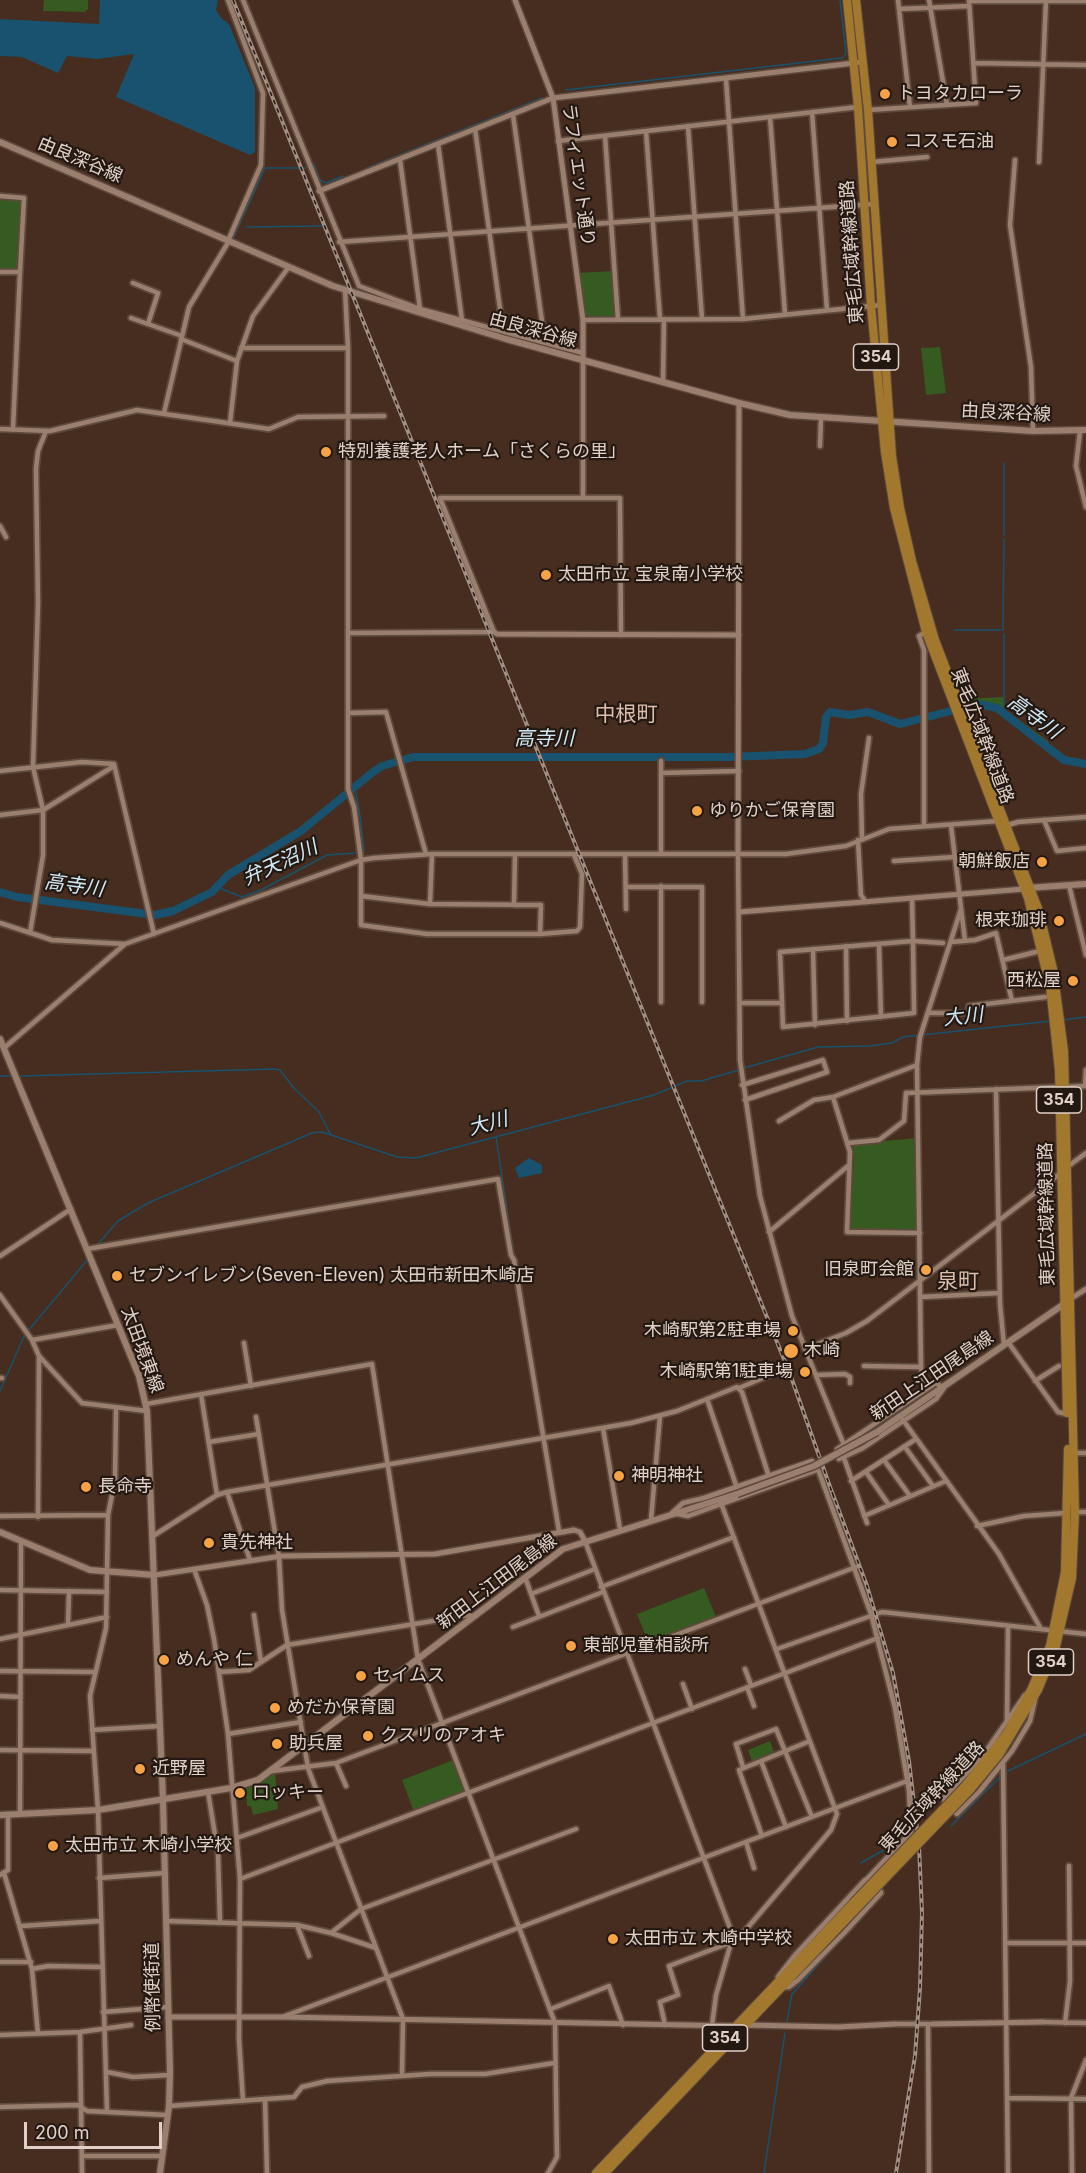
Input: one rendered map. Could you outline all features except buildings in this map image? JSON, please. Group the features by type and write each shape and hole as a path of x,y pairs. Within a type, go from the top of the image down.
{"highway":[{"name":"東毛広域幹線道路","path":"847,0 867,110 872,162 892,498 926,632 1008,825 1048,946 1059,1028 1062,1087 1074,1482 1071,1513"},
{"name":"東毛広域幹線道路","path":"856,0 858,107 871,306 896,479 912,561 935,640 999,821 1028,888"},
{"name":"東毛広域幹線道路","path":"605,2173 999,1755 1033,1693 1058,1631 1072,1578 1063,1305 1064,1170"},
{"name":"東毛広域幹線道路","path":"596,2173 735,2026 779,1986"}],"main road":[{"name":"由良深谷線","path":"0,142 345,290 392,306 583,356 740,403 790,415 1033,431 1083,431"},
{"path":"1028,888 1086,884"},
{"name":"太田境東線","path":"0,1039 139,1376 146,1407 163,1800"},
{"name":"新田上江田尾島線","path":"0,1815 98,1810 252,1783 272,1771 563,1549 814,1466 877,1432 1070,1299"},
{"path":"0,1532 81,1568 155,1575"},
{"name":"例幣使街道","path":"160,2173 169,2106 170,2075 163,1800"}],"street":[{"path":"164,413 189,307 228,241 261,165 263,93 228,0"},
{"path":"243,0 358,286 420,309 503,330 583,356 583,498"},
{"name":"ラフィエット通り","path":"515,0 553,98 583,320 583,356"},
{"path":"898,0 910,107"},
{"path":"929,0 946,105"},
{"path":"1039,162 1046,0"},
{"path":"899,9 930,8 969,2 1086,1"},
{"path":"867,110 976,103 969,2"},
{"path":"320,191 553,98 858,62"},
{"path":"974,63 1086,65"},
{"path":"726,79 743,319"},
{"path":"558,141 858,107"},
{"path":"812,112 827,310"},
{"path":"513,115 545,343"},
{"path":"770,117 785,314"},
{"path":"688,126 702,319"},
{"path":"475,129 503,330"},
{"path":"646,131 662,319 663,381"},
{"path":"605,136 618,320"},
{"path":"438,144 462,320"},
{"path":"872,162 927,157"},
{"path":"400,160 420,309"},
{"path":"1016,160 1010,225 1031,367 1033,431"},
{"path":"0,196 24,198 13,429"},
{"path":"339,242 864,207 874,204"},
{"path":"230,423 237,361 241,348 253,316 288,267"},
{"path":"0,272 20,272"},
{"path":"133,283 158,292 148,324"},
{"path":"345,290 348,348 348,789 354,807 361,860 361,925 427,934 540,934 577,931 580,927 582,874 574,855"},
{"path":"583,320 743,319 881,305"},
{"path":"130,318 237,361"},
{"path":"241,348 348,348"},
{"path":"740,403 738,854 742,1085 760,1196 789,1305 844,1445"},
{"path":"0,429 46,431 137,410 268,429 298,417 384,416"},
{"path":"820,417 820,446"},
{"path":"30,933 43,855 43,810 33,767 38,603 36,469 38,452 46,431"},
{"path":"1083,431 1076,466 1086,507"},
{"path":"494,632 440,498 620,498 621,636"},
{"path":"0,526 6,537"},
{"path":"924,826 924,650 919,636 926,632"},
{"path":"348,633 739,635"},
{"path":"348,713 386,712 429,854 430,904"},
{"path":"866,902 861,894 860,840 861,794 869,738"},
{"path":"661,761 661,854"},
{"path":"0,771 82,762 114,764 154,934"},
{"path":"0,815 43,810 114,766"},
{"path":"661,773 739,771"},
{"path":"1008,825 1086,817"},
{"path":"1044,820 1057,851 1086,848"},
{"path":"2,1048 125,944 361,860 429,854 786,854 827,850 889,829 999,821"},
{"path":"951,825 965,941"},
{"path":"514,854 514,905"},
{"path":"625,854 626,909"},
{"path":"894,861 954,857"},
{"path":"1069,885 1083,925 1086,955"},
{"path":"661,1002 662,886"},
{"path":"626,887 702,886 702,1002"},
{"path":"739,912 1028,888"},
{"path":"361,896 430,904 541,905 540,934"},
{"path":"912,899 913,941 914,1013 783,1027 780,952 913,941 943,943"},
{"path":"924,1389 921,1367 917,1065 920,1037 961,909"},
{"path":"0,924 52,940 125,944"},
{"path":"951,942 996,933 1012,1001"},
{"path":"879,944 881,1017"},
{"path":"846,946 848,1021"},
{"path":"813,949 815,1025"},
{"path":"1003,960 1036,952"},
{"path":"928,1013 968,1013 969,1006 1045,997"},
{"path":"740,1002 782,1002"},
{"path":"742,1085 823,1060 827,1072 744,1100"},
{"path":"779,1121 814,1100 832,1097 917,1065"},
{"path":"848,1143 879,1140 904,1121 906,1093 1086,1086 1086,1070"},
{"path":"996,1089 999,1293 1006,1343 1058,1412 1067,1414"},
{"path":"769,1232 848,1166 851,1161 848,1143 832,1097"},
{"path":"805,1349 846,1333 867,1321 1086,1153"},
{"path":"848,1166 849,1234 920,1233"},
{"path":"88,1252 498,1179 511,1255 514,1260 559,1531"},
{"path":"0,1256 71,1209"},
{"path":"1070,1299 1086,1289"},
{"path":"921,1297 999,1293"},
{"path":"0,1295 32,1341 39,1356 82,1403 116,1408 146,1407 201,1394 372,1364 404,1556 411,1624 418,1659 555,2023 557,2157 548,2173"},
{"path":"32,1341 118,1324"},
{"path":"244,1342 251,1386"},
{"path":"38,1516 39,1356"},
{"path":"864,1366 921,1367"},
{"path":"1035,1381 1059,1366"},
{"path":"816,1375 845,1374 850,1377 850,1383"},
{"path":"153,1536 217,1495 227,1492 544,1439 660,1416 770,1375"},
{"path":"936,1383 944,1386 941,1395 844,1458 839,1459 836,1451 907,1404 924,1389 936,1383"},
{"path":"740,1388 772,1488"},
{"path":"201,1394 217,1495"},
{"path":"707,1399 737,1491"},
{"path":"107,2112 98,1810 90,1696 107,1617 108,1515 114,1488 116,1408"},
{"path":"651,1520 660,1416"},
{"path":"256,1417 279,1557 282,1610 287,1645 308,1768 403,2019 402,2076"},
{"path":"903,1420 1009,1569 1041,1629"},
{"path":"603,1428 620,1529"},
{"path":"209,1442 259,1434"},
{"path":"850,1481 916,1439"},
{"path":"905,1447 933,1486"},
{"path":"1073,1453 1086,1453"},
{"path":"844,1458 850,1481 867,1523"},
{"path":"884,1460 910,1496"},
{"path":"672,1514 681,1504 737,1491 812,1461 818,1470 856,1567 878,1638 895,1708 907,1781 912,1830 796,1954 781,1972 779,1986 789,1987 798,1980 881,1893 873,1880 866,1880"},
{"path":"672,1514 688,1516 818,1470"},
{"path":"866,1472 889,1505"},
{"path":"864,1516 946,1481"},
{"path":"114,1488 150,1487"},
{"path":"227,1492 250,1560"},
{"path":"712,2025 716,1995 734,1941 831,1830 837,1814 721,1503"},
{"path":"977,1526 1024,1516 1086,1512"},
{"path":"0,1516 108,1515"},
{"path":"155,1575 250,1560 318,1554 404,1556 457,1552 559,1531 580,1532 734,1941"},
{"path":"513,1627 734,1537"},
{"path":"20,1814 21,1541"},
{"path":"272,1771 336,1763 856,1567"},
{"path":"194,1569 207,1605 228,1734 240,1879 239,2017 243,2101"},
{"path":"531,1593 595,1569"},
{"path":"525,1577 539,1616"},
{"path":"0,1590 107,1592"},
{"path":"68,1625 69,1591"},
{"path":"777,1649 871,1614 891,1612 1086,1634"},
{"path":"254,1615 261,1662"},
{"path":"219,1672 249,1670 287,1645 469,1615 473,1617"},
{"path":"0,1639 107,1617"},
{"path":"1007,1721 1008,1626"},
{"path":"240,1879 878,1638"},
{"path":"745,1669 754,1706"},
{"path":"0,1671 95,1672"},
{"path":"683,1684 692,1709"},
{"path":"1033,1693 1030,1721 1003,1763 959,1813 945,1803 944,1798 984,1754 1007,1721 1024,1696 1033,1693"},
{"path":"0,1696 20,1697"},
{"path":"228,1734 300,1722"},
{"path":"92,1730 160,1726"},
{"path":"743,1767 736,1744 774,1729 786,1751 812,1817"},
{"path":"762,1836 739,1770 810,1741"},
{"path":"0,1750 93,1751"},
{"path":"761,1761 786,1827"},
{"path":"336,1763 345,1786"},
{"path":"1003,1763 1008,2173"},
{"path":"283,2017 907,1781"},
{"path":"208,1792 218,1852 220,1922"},
{"path":"237,1838 323,1807"},
{"path":"8,1814 8,1870 2,1874 33,1968 38,2034"},
{"path":"331,1933 361,1909 576,1829"},
{"path":"746,1842 754,1869"},
{"path":"1065,2023 1070,1982 1069,1866"},
{"path":"99,1878 165,1873"},
{"path":"21,1926 100,1921"},
{"path":"166,1921 297,1925 331,1933 376,1948"},
{"path":"297,1925 309,1956"},
{"path":"665,2025 660,2002 678,1995 669,1966 734,1941"},
{"path":"1005,1943 1086,1943"},
{"path":"0,1962 31,1962"},
{"path":"33,1968 101,1967"},
{"path":"551,2009 609,1986 623,2025"},
{"path":"103,2012 168,2007"},
{"path":"168,2017 283,2017 735,2026 1086,2023"},
{"path":"929,2173 930,2024"},
{"path":"0,2035 80,2032 131,2025"},
{"path":"80,2032 82,2173"},
{"path":"1072,2173 1071,2098 1086,2060"},
{"path":"169,2106 294,2097 302,2087 314,2083 402,2076 485,2074 554,2063"},
{"path":"107,2072 134,2077 170,2075"},
{"path":"1007,2098 1086,2099"},
{"path":"265,2099 267,2173"},
{"path":"0,2107 82,2107 87,2111 167,2115"},
{"path":"82,2156 162,2156"}],"green space":[{"path":"44,0 88,0 88,9 85,12 43,11"},
{"path":"0,199 22,201 17,271 0,270"},
{"path":"612,271 615,318 584,318 578,273"},
{"path":"940,347 946,393 926,395 921,348"},
{"path":"1004,697 1004,709 1048,741 1048,745 996,705 982,702 966,704 964,699"},
{"path":"917,1138 918,1231 851,1232 849,1229 853,1144"},
{"path":"704,1588 716,1617 649,1644 637,1614"},
{"path":"770,1741 774,1752 752,1761 748,1750"},
{"path":"456,1759 468,1791 414,1812 402,1780"},
{"path":"275,1772 278,1809 253,1815 251,1806 247,1806 246,1788"}],"water":[{"path":"100,0 218,0 216,10 229,24 255,88 255,152 250,155 116,97 134,54 97,59 67,56 58,73 22,57 0,56 0,19 99,24"},
{"path":"529,1158 542,1165 542,1173 519,1178 515,1168"}],"waterway":[{"path":"566,90 842,58 846,54 840,0"},
{"path":"367,168 542,98"},
{"path":"314,164 320,180 326,183 343,176"},
{"path":"265,168 305,168"},
{"path":"233,239 265,168"},
{"path":"160,215 223,242"},
{"path":"246,227 322,226"},
{"path":"1004,463 1004,535"},
{"path":"1003,630 1004,539"},
{"path":"954,630 1001,630"},
{"path":"1004,634 1004,697"},
{"path":"1004,699 1004,705"},
{"name":"高寺川","path":"0,892 17,897 155,915 173,911 212,892 228,875 301,831 382,766 413,757 729,757 805,754 819,749 823,743 826,717 830,712 849,715 868,712 900,724 978,704 997,708 1064,760 1086,764"},
{"name":"弁天沼川","path":"355,788 361,822 364,852 362,852"},
{"name":"弁天沼川","path":"217,887 242,897 261,890 327,855 357,853"},
{"name":"大川","path":"1062,1020 1086,1017"},
{"name":"大川","path":"744,1068 818,1047 870,1046 892,1043 903,1037 1051,1021"},
{"path":"20,1076 275,1069 280,1070 293,1087 319,1112 331,1135"},
{"name":"大川","path":"98,1244 118,1221 148,1203 312,1133 322,1132 397,1157 416,1158 654,1095 687,1081 701,1081 739,1070"},
{"path":"0,1076 11,1076"},
{"path":"496,1137 514,1255"},
{"name":"大川","path":"28,1331 89,1258"},
{"name":"大川","path":"0,1391 25,1334"},
{"path":"1008,1771 1086,1734"},
{"path":"951,1826 1001,1776"},
{"path":"861,1863 896,1843"},
{"path":"848,1932 866,1914"},
{"path":"787,2021 792,1994 845,1935"},
{"path":"764,2173 785,2033"}],"railway":[{"path":"233,0 790,1374 834,1498"},
{"path":"832,1492 867,1586 893,1673 909,1761 919,1846 922,1913 920,1988 915,2056 896,2173"}],"place":[{"name":"トヨタカローラ","path":"885,94"},
{"name":"コスモ石油","path":"892,142"},
{"name":"特別養護老人ホーム「さくらの里」","path":"326,452"},
{"name":"太田市立 宝泉南小学校","path":"546,575"},
{"name":"ゆりかご保育園","path":"697,811"},
{"name":"朝鮮飯店","path":"1042,862"},
{"name":"根来珈琲","path":"1059,921"},
{"name":"西松屋","path":"1073,981"},
{"name":"旧泉町会館","path":"926,1270"},
{"name":"セブンイレブン(Seven-Eleven) 太田市新田木崎店","path":"117,1276"},
{"name":"木崎駅第2駐車場","path":"793,1331"},
{"name":"木崎","path":"791,1351"},
{"name":"木崎駅第1駐車場","path":"805,1372"},
{"name":"神明神社","path":"619,1476"},
{"name":"長命寺","path":"86,1487"},
{"name":"貴先神社","path":"209,1543"},
{"name":"東部児童相談所","path":"571,1646"},
{"name":"めんや 仁","path":"164,1660"},
{"name":"セイムス","path":"361,1676"},
{"name":"めだか保育園","path":"275,1708"},
{"name":"クスリのアオキ","path":"368,1736"},
{"name":"助兵屋","path":"277,1744"},
{"name":"近野屋","path":"140,1769"},
{"name":"ロッキー","path":"240,1793"},
{"name":"太田市立 木崎小学校","path":"53,1846"},
{"name":"太田市立 木崎中学校","path":"613,1939"}],"district":[{"name":"中根町","path":"626,715"},
{"name":"泉町","path":"958,1282"}]}
